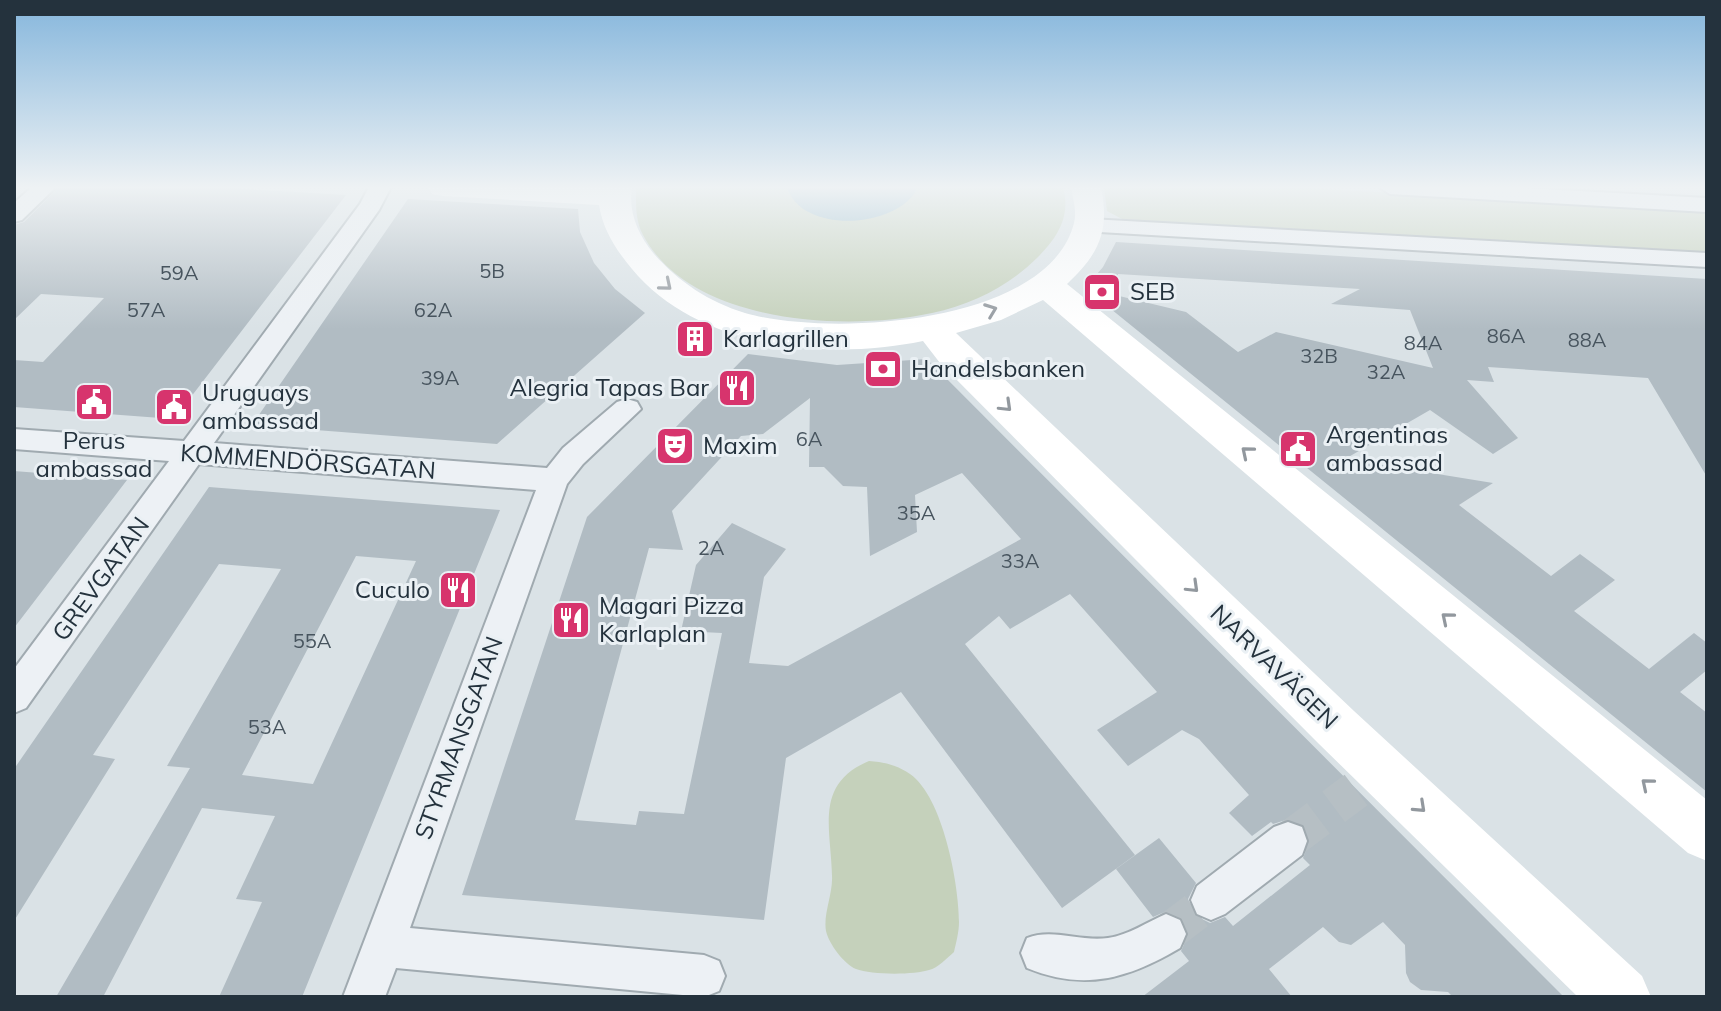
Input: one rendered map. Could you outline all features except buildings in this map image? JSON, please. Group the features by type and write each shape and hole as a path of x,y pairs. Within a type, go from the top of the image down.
{"street":[{"name":"GREVGATAN","path":"14,697 350,234"},
{"path":"625,234 630,246 659,279 697,307 750,324 798,334 848,338 933,329 1006,305 1045,284 1067,265 1085,234"},
{"path":"1238,234 1707,260"},
{"path":"1045,284 1707,834"},
{"name":"NARVAVÄGEN","path":"933,329 1369,780 1621,997"},
{"path":"554,480 573,456 627,409"},
{"name":"KOMMENDÖRSGATAN","path":"14,439 192,455 554,480"},
{"name":"STYRMANSGATAN","path":"364,997 554,480"},
{"path":"1211,900 1288,841"},
{"path":"1042,953 1091,962 1132,954 1166,934"},
{"path":"382,946 704,976"}],"green space":[{"path":"1057,234 1038,257 1015,277 976,299 932,313 857,321 815,320 732,304 696,287 665,265 643,235"},
{"path":"1369,234 1707,234 1707,255"},
{"path":"869,761 900,768 922,785 932,801 947,842 956,886 958,930 954,952 929,970 892,974 856,969 838,953 826,931 832,883 829,825 833,795 840,782"}],"tunnel":[{"path":"1288,841 1356,790"},
{"path":"1166,934 1211,900"}],"place":[{"name":"SEB","path":"1102,292"},
{"name":"Karlagrillen","path":"695,339"},
{"name":"Handelsbanken","path":"883,369"},
{"name":"Alegria Tapas Bar","path":"737,388"},
{"name":"Perus ambassad","path":"94,402"},
{"name":"Uruguays ambassad","path":"174,407"},
{"name":"Maxim","path":"675,446"},
{"name":"Argentinas ambassad","path":"1298,449"},
{"name":"Cuculo","path":"458,590"},
{"name":"Magari Pizza Karlaplan","path":"571,620"}]}
